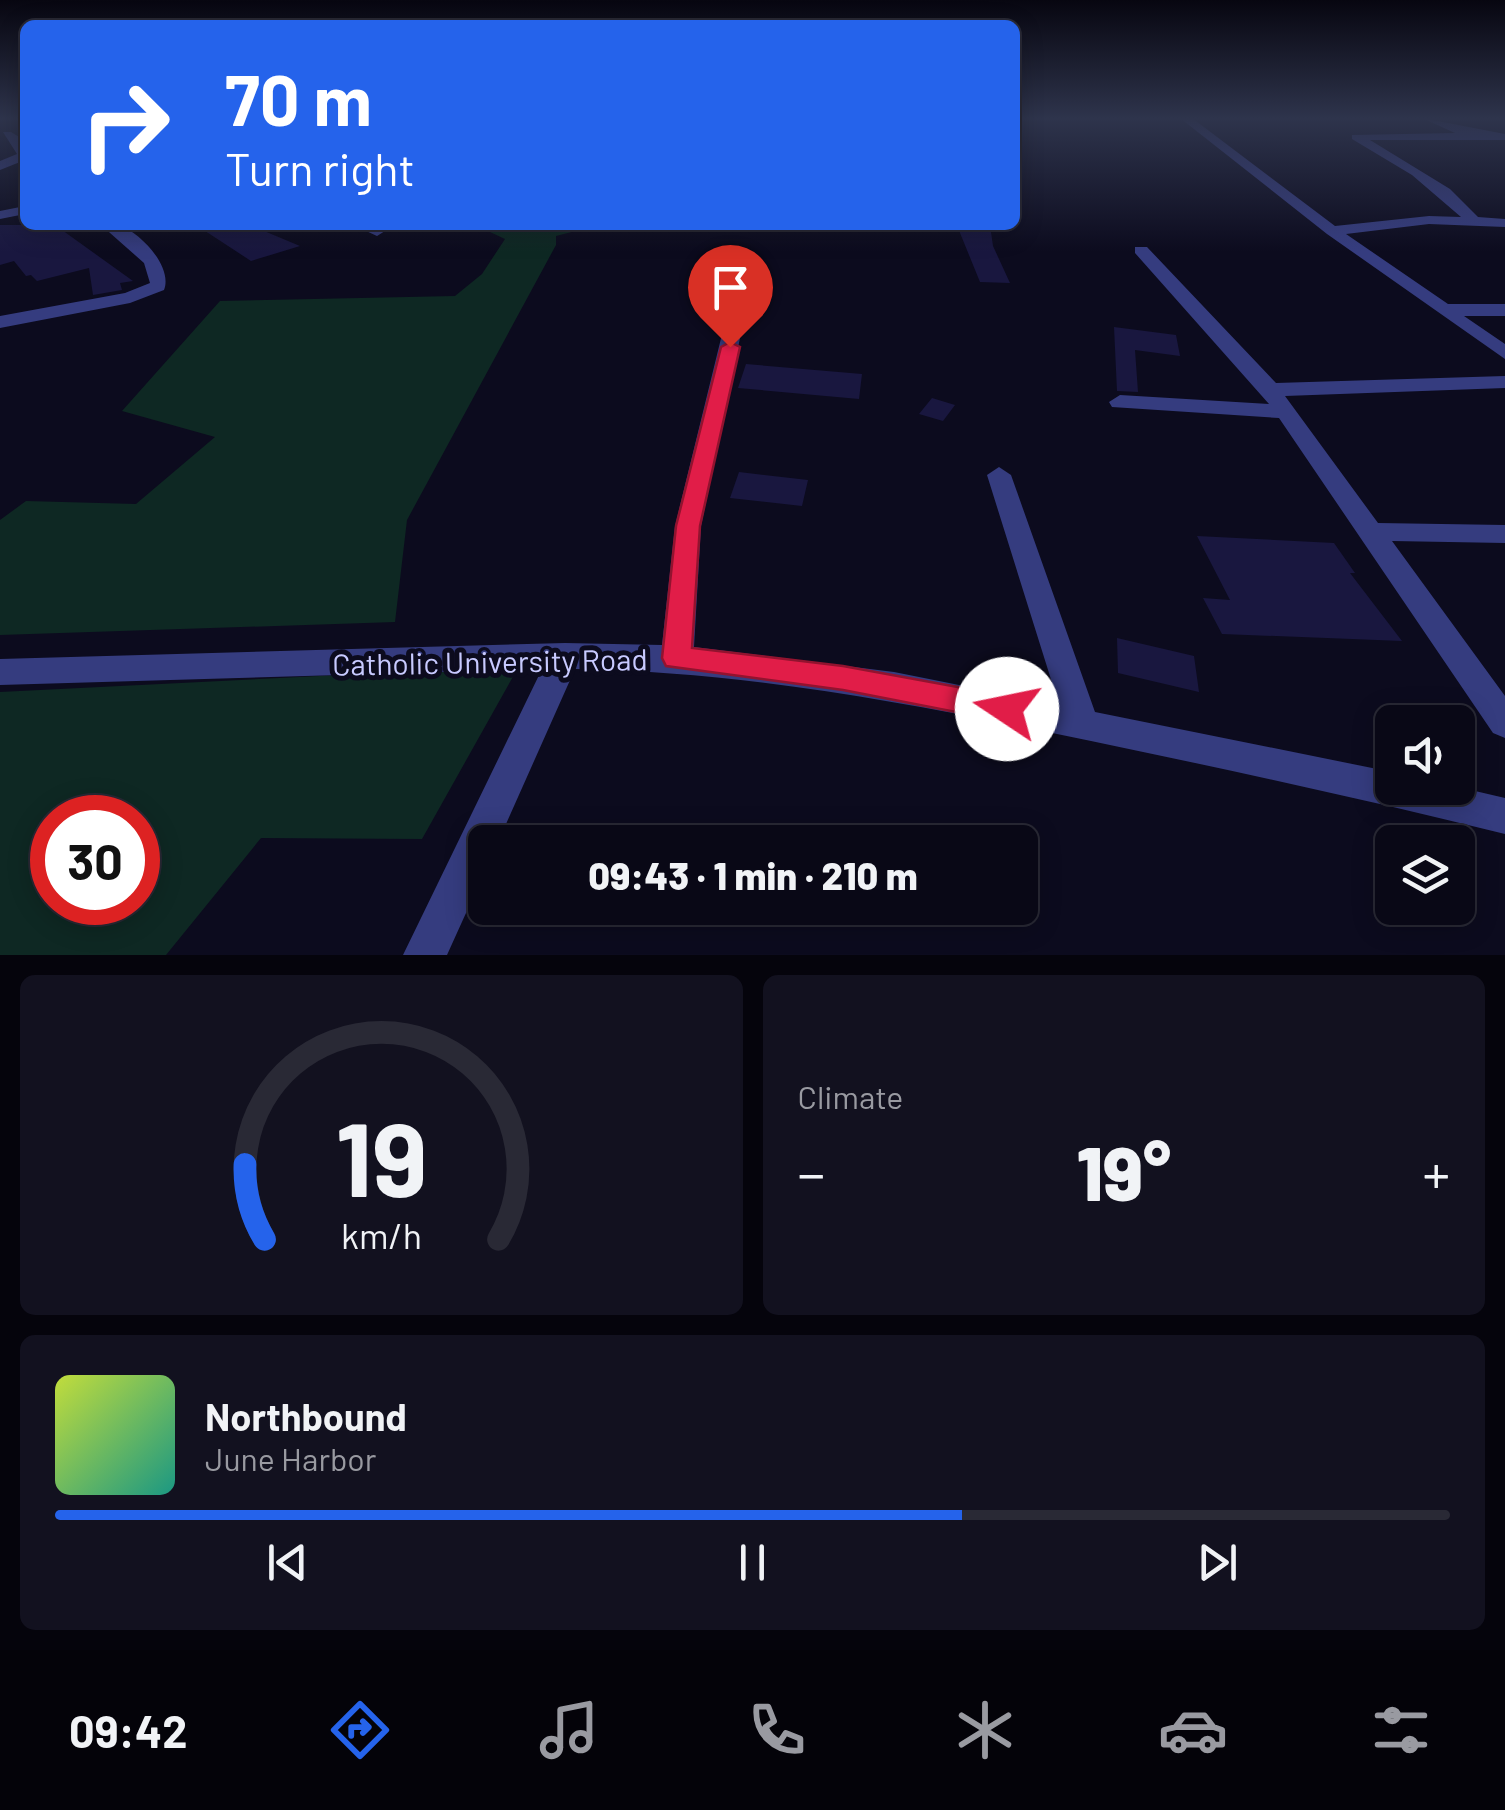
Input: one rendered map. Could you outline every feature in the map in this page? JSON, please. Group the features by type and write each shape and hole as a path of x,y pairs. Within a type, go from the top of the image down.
{"street":[{"path":"1243,163 1332,231 1505,353"},
{"path":"1401,163 1445,192 1472,220"},
{"path":"1332,231 1429,220 1505,223"},
{"path":"0,322 130,298 158,286 158,268 115,230"},
{"path":"1141,250 1270,390 1505,724"},
{"path":"676,658 688,526 748,261"},
{"path":"1443,310 1505,310"},
{"path":"1270,390 1505,382"},
{"path":"1120,402 1283,412"},
{"path":"999,475 1082,724"},
{"path":"1373,532 1505,534"},
{"path":"425,955 564,656"},
{"name":"Catholic University Road","path":"0,672 564,656 676,658 894,686 1348,778 1505,816"}],"green space":[{"path":"486,230 579,230 556,236 556,245 407,520 395,622 0,635 0,520 26,501 136,504 215,437 122,411 220,301 455,296 482,274 505,239"},
{"path":"519,666 422,839 261,838 166,955 0,955 0,692"}],"building":[{"path":"0,225 20,225 20,230 62,230 133,281 120,283 122,290 93,295 89,268 37,281 26,276 14,261 0,265"},
{"path":"204,230 262,230 300,246 251,261"},
{"path":"959,230 991,232 993,246 1010,283 980,282"},
{"path":"1114,327 1176,335 1180,356 1135,350 1138,392 1117,391"},
{"path":"746,364 862,374 859,399 738,388"},
{"path":"932,398 955,405 943,421 919,414"},
{"path":"739,472 808,480 802,506 730,498"},
{"path":"1197,536 1334,543 1355,573 1350,573 1402,641 1222,634 1203,598 1230,600"},
{"path":"1117,638 1194,656 1199,692 1118,673"}],"route":[{"path":"730,347 688,526 676,658 843,678 1007,709"}]}
